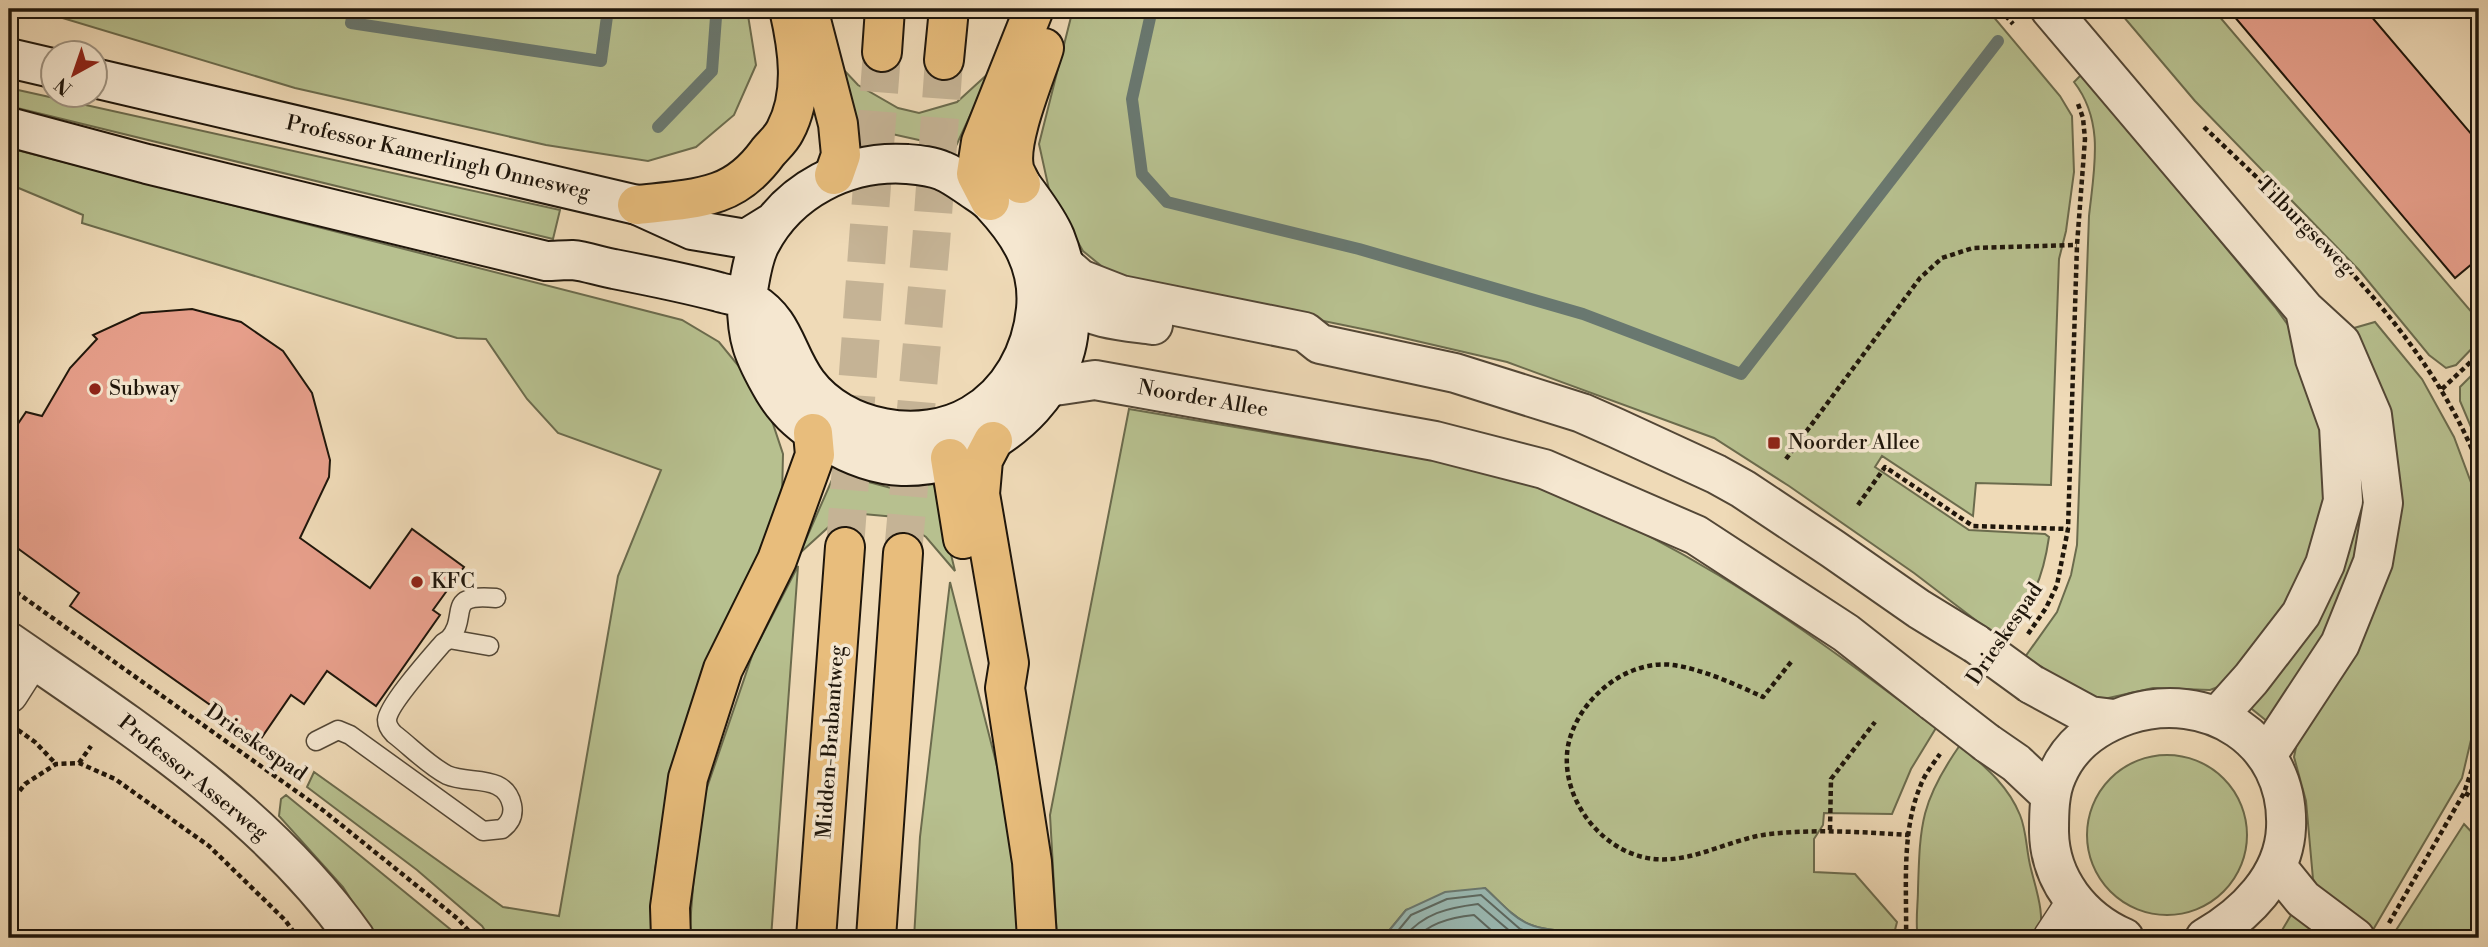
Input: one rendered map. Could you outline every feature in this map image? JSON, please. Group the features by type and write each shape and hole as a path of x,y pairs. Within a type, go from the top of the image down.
{"highway":[{"path":"638,205 683,201 733,185 762,161 784,133 792,115 798,77 789,9"},
{"path":"808,9 838,124 841,155 834,176"},
{"path":"882,52 885,9"},
{"path":"944,60 948,9"},
{"path":"1034,9 981,142 976,173 1005,192 1014,169 1014,149 1022,116 1058,9"},
{"path":"980,429 983,460 980,494 1009,663 1005,688 1032,862 1037,938"},
{"path":"671,938 670,907 688,778 723,669 777,559 815,455 813,433"},
{"path":"950,458 964,543 993,667 1005,688"},
{"name":"Midden-Brabantweg","path":"816,938 845,547"},
{"path":"876,938 903,554"}],"street":[{"path":"2050,9 2305,310 2341,343 2372,415 2383,503 2373,562 2340,644 2267,755"},
{"path":"9,58 38,65"},
{"name":"Professor Kamerlingh Onnesweg","path":"108,81 638,205 692,230 746,239 775,222"},
{"path":"9,127 160,167 546,261 574,260 657,277 747,300 775,320 796,366 809,385 843,414 869,424 910,431 948,426 980,429 1024,416 1048,387 1060,366 1065,350 1056,284 1055,236 1045,218 1005,192 921,165 881,163 853,168 822,180 806,193 775,222 760,245 751,272 747,300 747,328 756,357 780,402 795,420 813,433 846,452 888,465 924,465 980,448 980,429 1024,356 1036,309 1056,284"},
{"path":"546,261 567,278 720,316 750,343"},
{"path":"1056,284 1082,311 1115,320 1301,351 1320,344 1455,373 1594,418 1716,474 1742,489 1919,610 1976,644 2031,684 2090,716 2114,719"},
{"path":"2217,717 2251,679 2301,614 2325,564 2343,501 2339,426 2315,359 2305,310"},
{"name":"Noorder Allee","path":"1048,387 1095,380 1435,441 1544,469 1696,535 1846,633 2016,764 2051,796"},
{"path":"9,694 20,650"},
{"name":"Professor Asserweg","path":"20,650 114,715 253,823 295,864 355,938"},
{"path":"2124,938 2109,932 2091,919 2075,903 2062,884 2049,842 2051,796 2056,776 2073,749 2095,728 2142,710 2164,707 2182,708 2217,717 2244,732 2267,755 2281,783 2287,812 2285,844 2277,867 2225,935"},
{"path":"2277,867 2304,899 2360,930"},
{"path":"2052,938 2075,903"}],"lane":[{"path":"316,741 338,730 350,735 483,831 494,832 508,825 513,808 499,786 491,782 449,776 388,728 387,720 393,705 455,632 461,607 467,599 477,596 496,598"},
{"path":"449,639 489,646"}],"path":[{"path":"2000,9 2017,28"},
{"path":"1786,459 1920,278 1942,258 1973,248 2077,245 2085,139 2083,118 2074,95"},
{"name":"Tilburgseweg","path":"2201,124 2359,280 2442,389 2468,438 2479,466"},
{"name":"Drieskespad","path":"2025,638 2046,608 2057,585 2068,528 2077,245"},
{"path":"2442,389 2479,354"},
{"path":"1858,505 1885,467 1973,526 2068,528"},
{"name":"Drieskespad","path":"9,587 324,810 458,919 475,938"},
{"path":"1791,662 1763,697 1739,685 1672,665 1637,668 1626,674 1592,699 1578,719 1568,747 1570,782 1581,810 1606,840 1636,855 1673,860 1768,834 1830,831 1909,835"},
{"path":"1830,831 1831,779 1875,722"},
{"path":"9,724 35,743 56,764 25,783 9,804"},
{"path":"2360,930 2464,793 2479,748"},
{"path":"1906,938 1909,835 1913,808 1921,784 1941,753"},
{"name":"Professor Asserweg","path":"56,764 79,763 115,779 209,846 285,920 298,938"},
{"path":"2464,793 2479,801"}],"green space":[{"path":"21,9 747,9 756,65 734,115 696,147 648,161 546,145 295,88 46,13"},
{"path":"1073,9 1987,9 2060,96 2072,116 2074,172 2066,231 2059,259 2051,485 1976,483 1973,516 1882,456 1875,467 1969,530 2045,534 2049,537 2043,568 2021,615 2003,641 1914,573 1789,486 1714,438 1507,362 1382,333 1138,283 1110,273 1083,251 1050,194 1039,144"},
{"path":"2117,9 2213,9 2474,315 2479,309 2479,341 2456,365 2446,368 2429,355 2359,270 2195,101"},
{"path":"842,68 858,85 898,108 919,113 957,102 991,71 955,148 892,134 858,140"},
{"path":"2082,74 2275,307 2301,343 2329,466 2323,519 2286,608 2231,682 2210,690 2153,688 2104,699 2072,693 2025,657 2057,612 2071,575 2077,545 2089,216 2095,163 2094,130 2090,113 2074,82"},
{"path":"9,88 38,94 38,108 99,108 560,210 553,239 9,106"},
{"path":"9,148 682,320 719,342 746,375 770,415 783,454 782,497 679,742 655,869 656,938 490,938 482,926 417,870 307,787 314,772 503,907 559,916 618,576 661,470 558,433 527,399 486,339 457,338 82,223 83,215 9,184"},
{"path":"2375,322 2422,379 2454,437 2479,504 2479,706 2462,778 2370,935 2325,903 2313,879 2306,801 2294,757 2302,718 2382,581 2347,330"},
{"path":"2479,368 2479,446 2460,401 2460,387"},
{"path":"1129,409 1446,462 1539,488 1601,513 1660,542 1774,610 1936,728 1911,769 1892,814 1824,813 1823,825 1814,839 1814,872 1855,874 1897,922 1893,938 1565,938 1567,931 1539,928 1520,920 1485,888 1406,910 1383,938 1057,938 1050,815"},
{"path":"2346,414 2371,497 2335,627 2268,722 2247,705 2306,623"},
{"path":"835,473 891,488 934,484 955,571 926,537 896,517 863,514 833,523 800,553"},
{"path":"798,566 771,938 689,938 699,811 753,653"},
{"path":"950,582 1009,813 1019,938 914,938 920,837"},
{"path":"1960,745 2002,785 2020,815 2040,904 2039,938 1918,938 1919,866 1925,813 1937,782"},
{"path":"2167,755 2198,761 2223,779 2241,804 2247,835 2241,866 2223,891 2198,909 2167,915 2136,909 2111,891 2093,866 2087,835 2093,804 2111,779 2136,761"},
{"path":"286,795 461,938 376,938 343,887 279,816 281,799"},
{"path":"2464,824 2479,840 2479,938 2391,938"},
{"path":"2294,910 2330,938 2290,938 2281,932"}],"water":[{"path":"1485,888 1520,920 1539,928 1567,931 1565,938 1383,938 1406,910 1445,892"}],"building":[{"path":"2228,9 2365,9 2479,143 2479,258 2455,278"},
{"path":"192,309 241,322 283,351 312,393 330,460 329,477 300,538 370,588 412,529 464,567 433,610 440,615 376,706 327,671 304,704 291,695 260,740 70,606 79,593 9,542 9,437 26,412 42,416 70,368 97,339 93,335 141,313"}],"waterway":[{"path":"354,9 351,23 601,61 608,9"},
{"path":"658,127 712,71 716,17 712,9"},
{"path":"1152,9 1132,99 1142,174 1167,202 1359,249 1583,314 1741,374 1998,41"}],"tunnel":[{"path":"845,547 882,52"},
{"path":"903,553 931,243 944,60"}],"place":[{"name":"Subway","path":"95,389"},
{"name":"Noorder Allee","path":"1774,443"},
{"name":"KFC","path":"417,582"}]}
